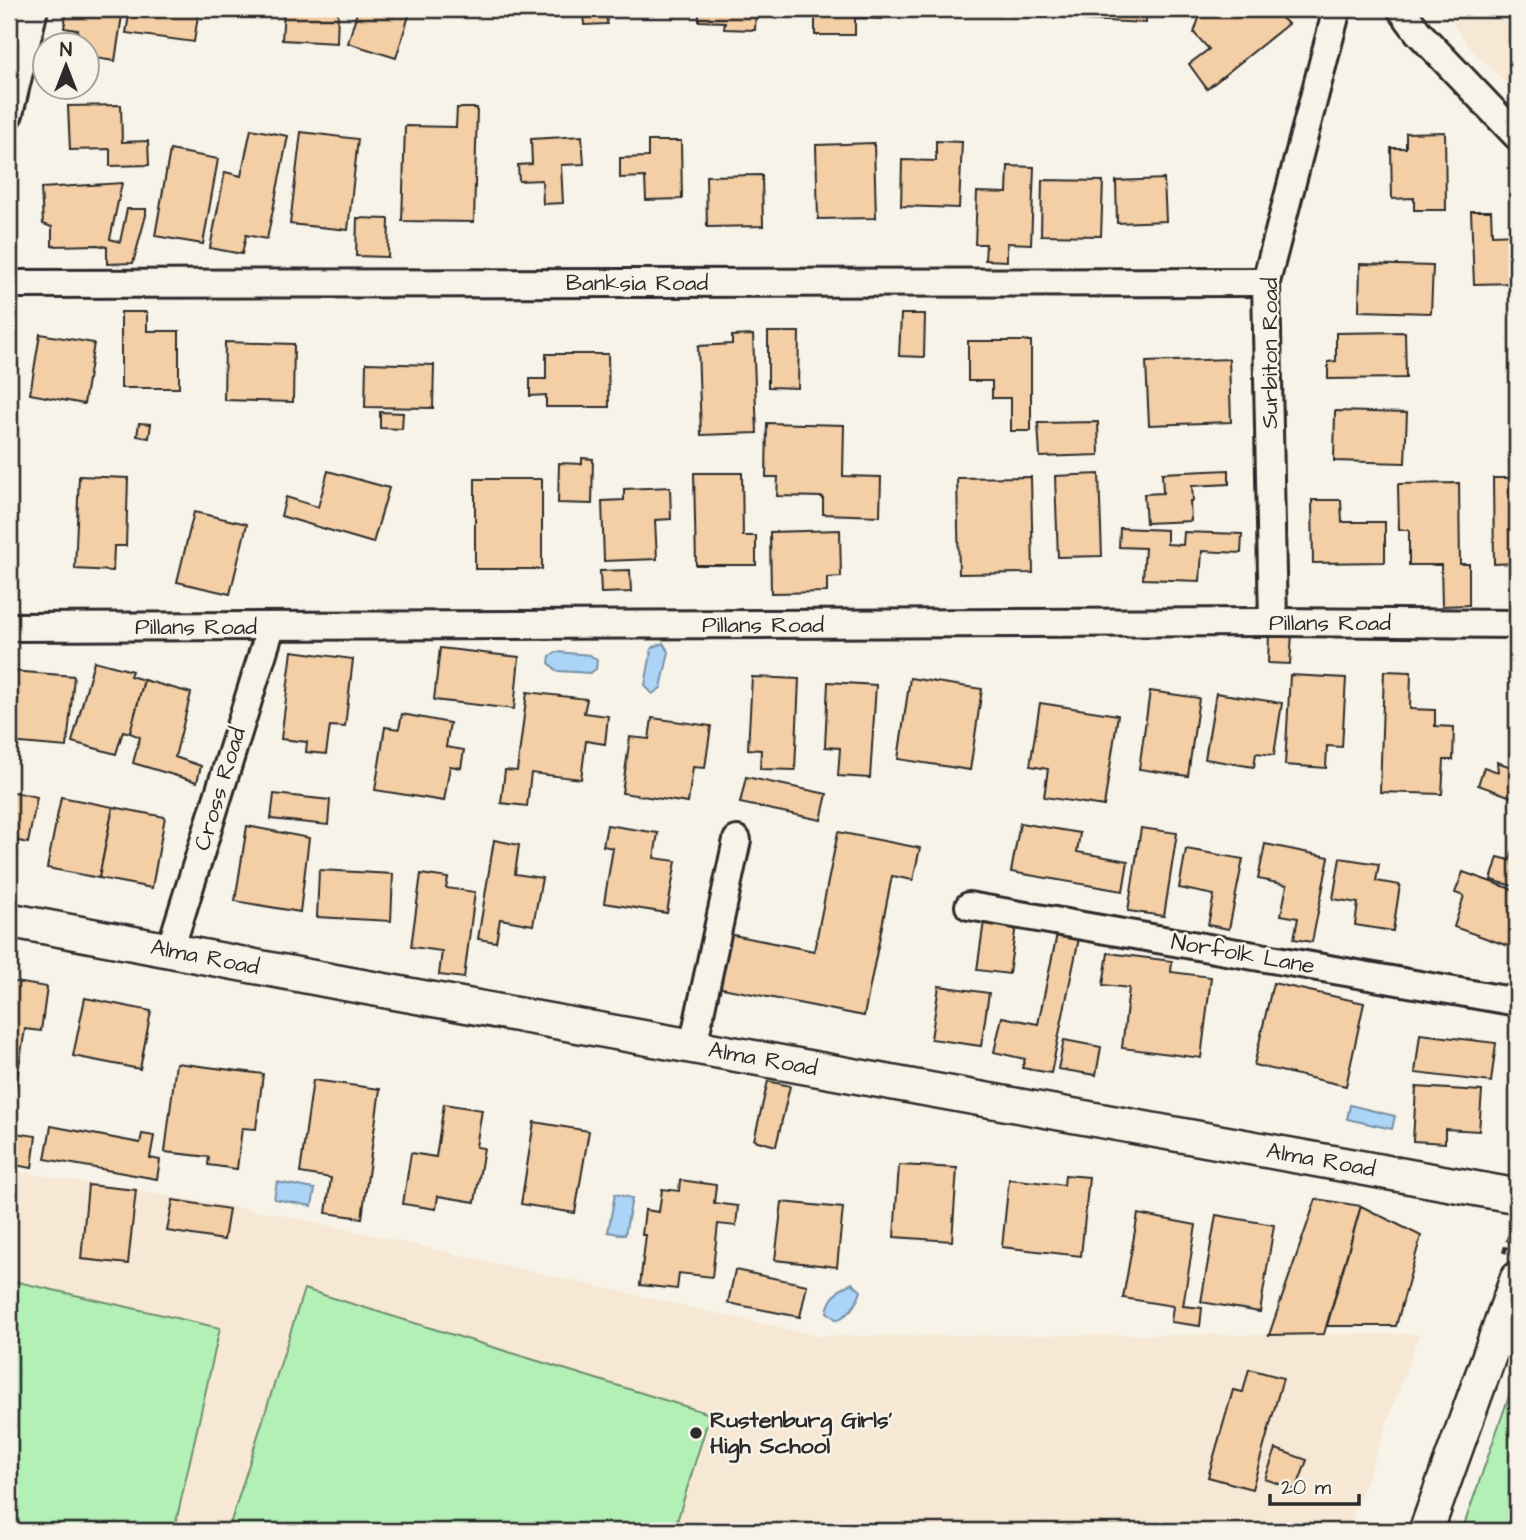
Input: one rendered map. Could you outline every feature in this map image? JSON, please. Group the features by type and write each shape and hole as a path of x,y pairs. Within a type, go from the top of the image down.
{"street":[{"path":"9,114 34,9"},
{"name":"Surbiton Road","path":"1273,622 1266,282 1337,9"},
{"path":"1401,9 1418,32 1517,136"},
{"name":"Banksia Road","path":"9,284 1266,282"},
{"name":"Pillans Road","path":"9,626 1273,622 1517,624"},
{"name":"Cross Road","path":"170,950 271,627"},
{"path":"693,1046 737,840"},
{"name":"Norfolk Lane","path":"969,906 1517,1002"},
{"name":"Alma Road","path":"9,920 1517,1196"},
{"path":"1426,1531 1517,1279"}],"shaded area":[{"path":"1443,9 1469,9 1517,19 1517,95 1467,44"},
{"name":"Rustenburg Girls' High School","path":"9,1170 278,1214 817,1336 1419,1334 1348,1531 9,1531"}],"green space":[{"path":"9,1280 220,1328 174,1531 9,1531"},
{"path":"304,1289 710,1414 674,1531 228,1531"},
{"path":"1517,1373 1517,1531 1462,1531"}],"water":[{"path":"663,643 669,652 661,688 652,694 645,685 652,648"},
{"path":"557,652 590,655 597,660 596,669 590,673 557,671 549,663 550,656"},
{"path":"1350,1105 1395,1116 1392,1129 1347,1119"},
{"path":"277,1182 315,1189 312,1206 274,1199"},
{"path":"615,1194 632,1198 625,1235 608,1232"},
{"path":"852,1283 861,1291 859,1296 849,1312 837,1320 827,1312 832,1298"}],"building":[{"path":"67,9 123,9 115,61 102,59 102,32 78,32 64,28"},
{"path":"130,9 199,9 194,42 126,33"},
{"path":"284,9 338,9 337,43 282,40"},
{"path":"358,9 411,9 396,58 348,43"},
{"path":"552,9 606,9 607,24 584,25 583,10"},
{"path":"699,9 756,9 755,30 724,29 725,22 699,21"},
{"path":"815,9 882,9 882,19 855,18 855,35 815,35"},
{"path":"935,9 935,12 903,11"},
{"path":"976,9 1023,9 1023,12 976,13"},
{"path":"1086,9 1146,9 1146,23 1085,20"},
{"path":"1202,9 1273,9 1288,24 1207,89 1189,64 1209,49 1194,33"},
{"path":"121,105 122,142 148,141 149,165 110,166 110,149 70,150 68,106"},
{"path":"457,108 477,108 474,222 402,221 405,126 456,127"},
{"path":"251,129 288,136 267,239 246,235 242,254 210,248 225,172 241,176"},
{"path":"301,132 358,139 348,230 290,224"},
{"path":"1445,132 1446,210 1414,210 1414,198 1392,199 1391,148 1406,148 1406,133"},
{"path":"582,136 584,164 561,165 563,203 543,204 542,180 519,181 518,165 532,164 531,139"},
{"path":"648,141 681,141 682,199 646,200 645,177 620,178 620,158 648,157"},
{"path":"936,141 962,142 959,208 901,206 902,160 936,161"},
{"path":"874,143 876,218 818,219 816,145"},
{"path":"170,150 218,159 203,244 155,236"},
{"path":"1008,166 1034,167 1031,244 1007,243 1007,261 985,260 986,244 975,244 977,192 1007,193"},
{"path":"762,175 763,226 707,227 706,176"},
{"path":"1164,179 1166,221 1117,223 1116,181"},
{"path":"1042,180 1103,181 1101,236 1041,235"},
{"path":"122,183 110,239 120,242 127,209 146,209 133,263 107,264 107,247 98,245 52,246 52,227 43,224 41,188"},
{"path":"1471,211 1491,211 1492,235 1517,234 1517,283 1474,284"},
{"path":"357,218 389,219 388,257 356,256"},
{"path":"1360,264 1433,266 1431,313 1359,311"},
{"path":"121,312 147,312 147,331 179,331 179,388 121,388"},
{"path":"901,314 925,314 924,357 899,356"},
{"path":"768,332 799,332 798,388 768,387"},
{"path":"1405,332 1406,378 1328,379 1328,362 1336,361 1336,333"},
{"path":"40,334 94,343 84,404 30,394"},
{"path":"753,335 757,433 701,435 698,346 732,344 732,336"},
{"path":"968,341 1031,341 1031,431 1011,431 1011,398 992,398 992,381 968,381"},
{"path":"225,342 294,344 293,402 224,400"},
{"path":"546,354 608,354 609,407 546,407 546,395 530,396 530,379 546,379"},
{"path":"1229,359 1231,422 1149,425 1146,362"},
{"path":"366,363 434,365 433,408 365,407"},
{"path":"1335,411 1407,413 1405,463 1334,461"},
{"path":"380,412 403,413 402,429 380,428"},
{"path":"1098,422 1099,455 1040,457 1038,423"},
{"path":"139,423 151,424 149,438 137,436"},
{"path":"767,423 844,425 843,476 881,477 880,516 823,514 823,497 777,496 778,477 766,477"},
{"path":"582,458 593,459 592,504 558,503 559,463 582,464"},
{"path":"1229,470 1229,484 1192,486 1191,521 1146,523 1144,494 1163,493 1162,473"},
{"path":"328,471 389,488 373,543 281,516 286,497 318,507"},
{"path":"694,473 742,473 743,536 756,536 756,565 696,565"},
{"path":"1099,474 1102,556 1058,557 1055,476"},
{"path":"79,476 128,478 126,546 114,546 113,571 75,569"},
{"path":"1031,477 1033,573 959,574 957,478"},
{"path":"1493,478 1510,478 1510,499 1517,499 1517,563 1494,564"},
{"path":"475,479 542,479 542,569 475,569"},
{"path":"1459,483 1460,564 1469,564 1469,605 1442,606 1441,565 1409,565 1409,530 1399,530 1398,484"},
{"path":"670,487 671,519 655,520 657,559 604,561 602,501 624,500 624,489"},
{"path":"1312,500 1341,500 1342,522 1385,522 1385,562 1313,563"},
{"path":"194,512 247,524 230,594 177,582"},
{"path":"1120,528 1167,530 1167,544 1183,545 1184,532 1242,534 1241,553 1202,551 1200,581 1143,579 1145,548 1119,547"},
{"path":"840,530 841,577 827,578 827,592 771,593 770,532"},
{"path":"630,570 631,592 601,593 600,571"},
{"path":"1269,633 1292,634 1290,664 1268,663"},
{"path":"440,648 519,657 514,709 434,700"},
{"path":"292,651 353,659 345,727 330,726 326,754 306,752 307,742 281,739"},
{"path":"94,661 132,671 130,676 144,680 130,733 123,731 116,754 72,742"},
{"path":"11,671 74,676 67,747 9,742"},
{"path":"1384,671 1411,672 1410,709 1435,710 1435,726 1454,727 1453,760 1444,760 1442,794 1380,792"},
{"path":"1290,675 1346,678 1342,747 1327,746 1326,768 1285,765"},
{"path":"752,677 799,679 795,770 760,769 761,750 748,749"},
{"path":"910,678 982,689 970,770 898,759"},
{"path":"144,680 191,693 175,757 201,766 197,782 133,763 140,737 130,733"},
{"path":"828,682 876,685 870,778 838,776 840,748 825,747"},
{"path":"1150,691 1199,698 1188,776 1139,769"},
{"path":"527,692 587,699 584,713 608,716 605,744 586,741 581,779 531,773 527,806 501,803 505,770 517,771"},
{"path":"1216,693 1282,703 1274,755 1256,753 1254,767 1205,759"},
{"path":"1040,703 1118,715 1104,806 1044,797 1048,769 1030,766"},
{"path":"402,714 450,723 446,747 464,750 461,768 450,766 444,801 375,790 385,727 399,729"},
{"path":"652,718 711,726 705,768 693,767 688,803 622,793 630,737 649,739"},
{"path":"1497,762 1517,769 1517,799 1478,785 1484,767 1498,772"},
{"path":"746,777 827,794 821,820 740,803"},
{"path":"9,791 37,797 28,843 9,839"},
{"path":"274,794 330,800 328,825 271,819"},
{"path":"61,797 113,807 99,878 47,868"},
{"path":"113,807 165,817 152,888 99,878"},
{"path":"1020,823 1080,833 1077,852 1128,861 1123,891 1011,872"},
{"path":"607,825 658,833 654,858 676,861 667,913 604,903 613,848 603,846"},
{"path":"247,826 309,838 300,912 235,901"},
{"path":"1141,828 1177,833 1164,916 1128,911"},
{"path":"838,832 920,848 913,880 892,876 864,1016 717,987 728,934 814,951"},
{"path":"1517,836 1517,887 1491,880 1498,857 1510,860"},
{"path":"494,840 519,845 515,874 542,878 533,925 500,919 496,942 478,939"},
{"path":"1265,844 1329,857 1312,942 1294,939 1298,918 1281,915 1287,885 1258,879"},
{"path":"1186,849 1243,859 1229,929 1208,925 1214,895 1179,888"},
{"path":"1340,858 1379,864 1376,881 1400,885 1393,931 1355,925 1358,903 1333,899"},
{"path":"319,870 393,874 391,921 317,917"},
{"path":"1463,872 1517,891 1517,949 1454,927 1464,896 1455,893"},
{"path":"421,874 448,878 446,888 475,892 464,978 439,975 442,951 411,947"},
{"path":"984,921 1016,925 1009,974 977,970"},
{"path":"1057,934 1079,938 1051,1073 1022,1068 1025,1059 994,1052 1002,1017 1038,1024"},
{"path":"1108,953 1172,961 1171,972 1211,977 1201,1058 1122,1048 1129,988 1103,985"},
{"path":"9,981 47,987 41,1031 25,1029 9,1128"},
{"path":"1273,983 1364,1003 1346,1086 1254,1065"},
{"path":"939,986 989,993 981,1046 931,1039"},
{"path":"85,998 151,1011 140,1069 73,1056"},
{"path":"1420,1034 1496,1043 1491,1082 1415,1073"},
{"path":"1064,1040 1101,1047 1096,1075 1058,1069"},
{"path":"176,1063 263,1074 256,1129 242,1128 237,1169 208,1165 209,1157 165,1152"},
{"path":"313,1080 380,1089 362,1218 326,1213 331,1178 300,1173"},
{"path":"768,1081 790,1086 776,1146 754,1140"},
{"path":"1416,1087 1482,1091 1479,1131 1445,1129 1445,1143 1413,1141"},
{"path":"444,1104 482,1110 476,1147 484,1148 475,1202 438,1196 436,1209 403,1204 411,1153 436,1157"},
{"path":"534,1122 589,1131 575,1213 521,1204"},
{"path":"51,1126 140,1143 142,1134 154,1136 150,1158 160,1160 157,1179 45,1159"},
{"path":"9,1132 36,1136 32,1168 9,1164"},
{"path":"899,1165 957,1168 952,1241 894,1237"},
{"path":"1065,1175 1089,1177 1081,1256 1002,1247 1009,1179 1064,1185"},
{"path":"680,1180 716,1185 714,1203 738,1206 736,1226 718,1224 712,1277 679,1273 677,1289 640,1285 646,1235 642,1235 645,1210 659,1212 662,1189 679,1191"},
{"path":"88,1185 136,1190 128,1264 81,1259"},
{"path":"1316,1199 1361,1206 1324,1334 1269,1335"},
{"path":"173,1200 229,1209 224,1240 167,1231"},
{"path":"782,1202 843,1208 837,1267 775,1260"},
{"path":"1361,1206 1421,1236 1396,1326 1327,1326"},
{"path":"1138,1214 1196,1225 1183,1306 1202,1308 1200,1326 1171,1322 1173,1306 1123,1298"},
{"path":"1216,1215 1274,1225 1260,1312 1201,1302"},
{"path":"735,1270 807,1285 800,1317 728,1303"},
{"path":"1249,1369 1283,1378 1252,1489 1208,1477 1233,1390 1243,1392"},
{"path":"1276,1449 1307,1460 1296,1490 1265,1479"}],"place":[{"name":"Rustenburg Girls' High School","path":"696,1433"}]}
